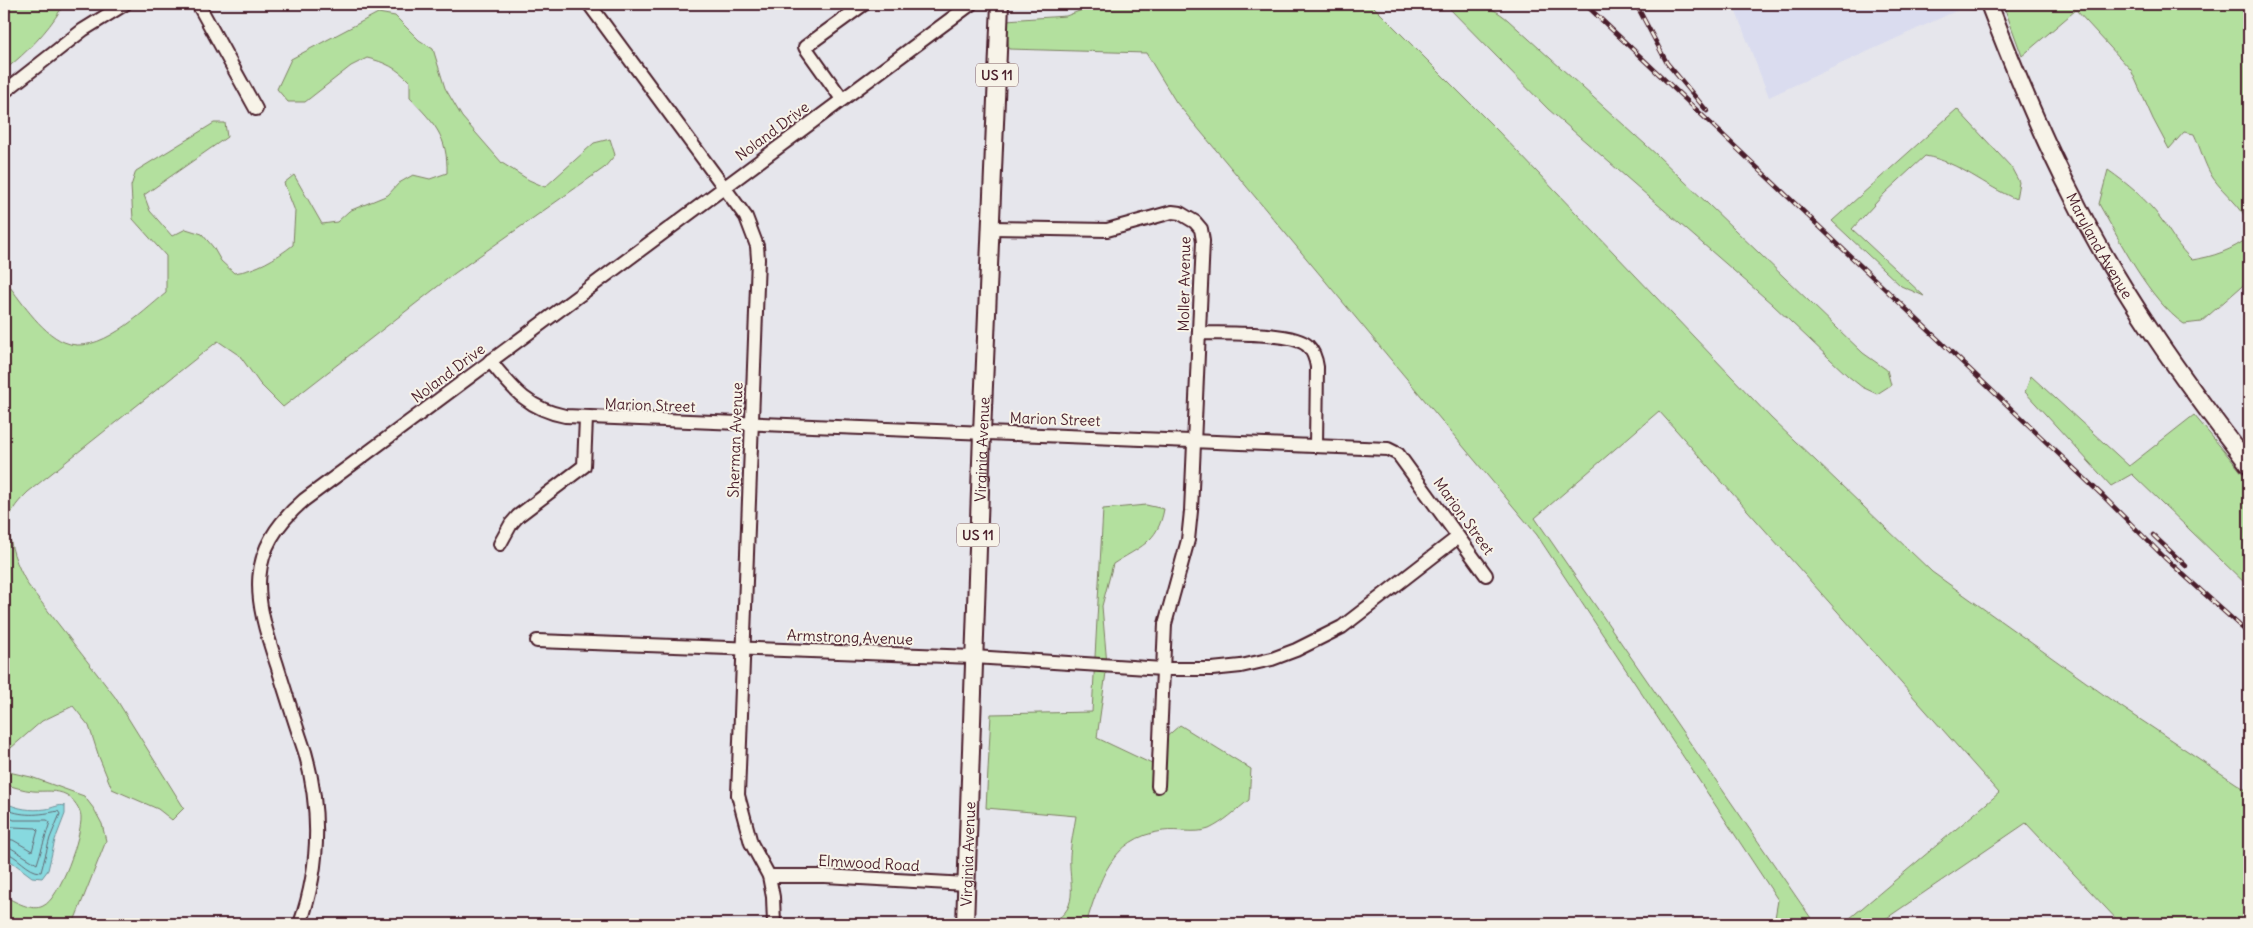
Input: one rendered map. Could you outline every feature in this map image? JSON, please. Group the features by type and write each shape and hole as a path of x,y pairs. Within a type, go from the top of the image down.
{"main road":[{"name":"Virginia Avenue","path":"966,924 982,433 1000,4"},
{"name":"Maryland Avenue","path":"1989,4 2039,127 2072,196 2114,271 2164,351 2249,465"}],"street":[{"path":"4,92 83,30 125,4"},
{"path":"198,4 256,109"},
{"name":"Sherman Avenue","path":"589,4 746,217 756,246 752,425 738,795 751,842 769,876 773,897 774,924"},
{"path":"842,99 805,48 864,4"},
{"name":"Noland Drive","path":"300,924 313,878 316,845 316,810 311,775 305,752 260,610 259,578 268,545 276,529 288,514 304,500 972,4"},
{"name":"Moller Avenue","path":"990,228 1093,231 1123,227 1160,214 1172,212 1188,217 1201,229 1203,241 1200,333 1188,540 1165,624 1158,786"},
{"path":"1200,333 1284,336 1300,340 1308,345 1316,360 1316,445"},
{"name":"Marion Street","path":"490,361 508,384 534,407 550,413 586,418 1195,440 1394,450 1486,575"},
{"path":"500,544 511,524 518,516 584,466 586,418"},
{"name":"Armstrong Avenue","path":"537,641 974,657 1163,668 1212,669 1241,666 1272,659 1296,650 1342,626 1458,537"},
{"name":"Elmwood Road","path":"769,876 825,876 967,884"}],"shaded area":[{"path":"1733,4 1971,4 1769,97"}],"green space":[{"path":"4,4 58,4 61,9 36,41 6,69 4,69"},
{"path":"1098,4 1371,4 1498,131 1771,418 1932,572 2114,702 2249,792 2249,924 2121,924 2026,823 1878,924 1843,924 1999,793 1659,411 1535,518 1815,924 1774,924 1778,900 1537,535 1176,102 1146,53 1009,49 1006,20 1066,16"},
{"path":"1445,4 1479,5 1493,9 1508,20 1657,155 1863,353 1887,370 1891,385 1877,394 1862,387 1848,376 1772,304 1548,109"},
{"path":"2003,4 2249,4 2249,224 2242,211 2213,178 2194,134 2184,132 2169,149 2131,70 2076,10 2022,56"},
{"path":"378,13 395,16 419,40 433,49 445,88 462,117 502,163 529,180 545,187 594,143 610,139 615,155 604,168 455,273 283,407 260,384 240,356 218,341 28,492 13,509 9,521 10,538 14,554 24,578 115,697 184,808 172,820 158,809 112,789 89,726 73,706 42,721 4,754 4,279 38,323 64,342 77,345 91,343 105,338 132,321 166,293 166,256 133,219 131,186 136,171 214,123 225,123 227,137 144,195 150,211 172,236 186,229 202,234 213,247 221,261 234,273 242,272 265,263 293,245 295,211 284,183 294,175 322,224 337,222 349,211 388,195 399,183 413,175 430,179 447,173 445,149 438,131 410,98 410,82 390,66 367,58 351,66 305,102 288,102 277,89 291,59"},
{"path":"1957,109 2011,167 2019,182 2016,199 1949,163 1925,156 1885,193 1852,229 1924,296 1901,286 1832,221"},
{"path":"2108,170 2150,205 2192,260 2222,252 2236,246 2249,237 2249,280 2201,322 2184,324 2171,313 2147,285 2099,204"},
{"path":"2031,376 2129,466 2194,415 2249,481 2249,587 2132,474 2111,486 2025,392"},
{"path":"1146,505 1164,509 1157,530 1146,543 1113,564 1102,606 1107,665 1097,738 1152,764 1164,739 1180,725 1251,769 1249,800 1209,829 1198,831 1163,831 1145,835 1131,842 1119,852 1110,864 1096,892 1086,924 1045,924 1065,913 1069,905 1071,896 1070,855 1076,816 986,808 991,714 1092,712 1103,509"},
{"path":"4,771 31,777 84,796 102,824 106,841 73,924 4,924 4,896 34,908 43,906 50,901 69,866 78,838 81,817 76,804 67,795 55,791 26,790 4,784"}],"water":[{"path":"4,802 30,810 65,806 65,814 55,840 48,870 42,878 32,877 4,856"}],"railway":[{"path":"1585,4 2103,496 2165,558 2249,634"},
{"path":"1636,4 1667,63 1707,111"},
{"path":"2153,535 2186,566"}]}
